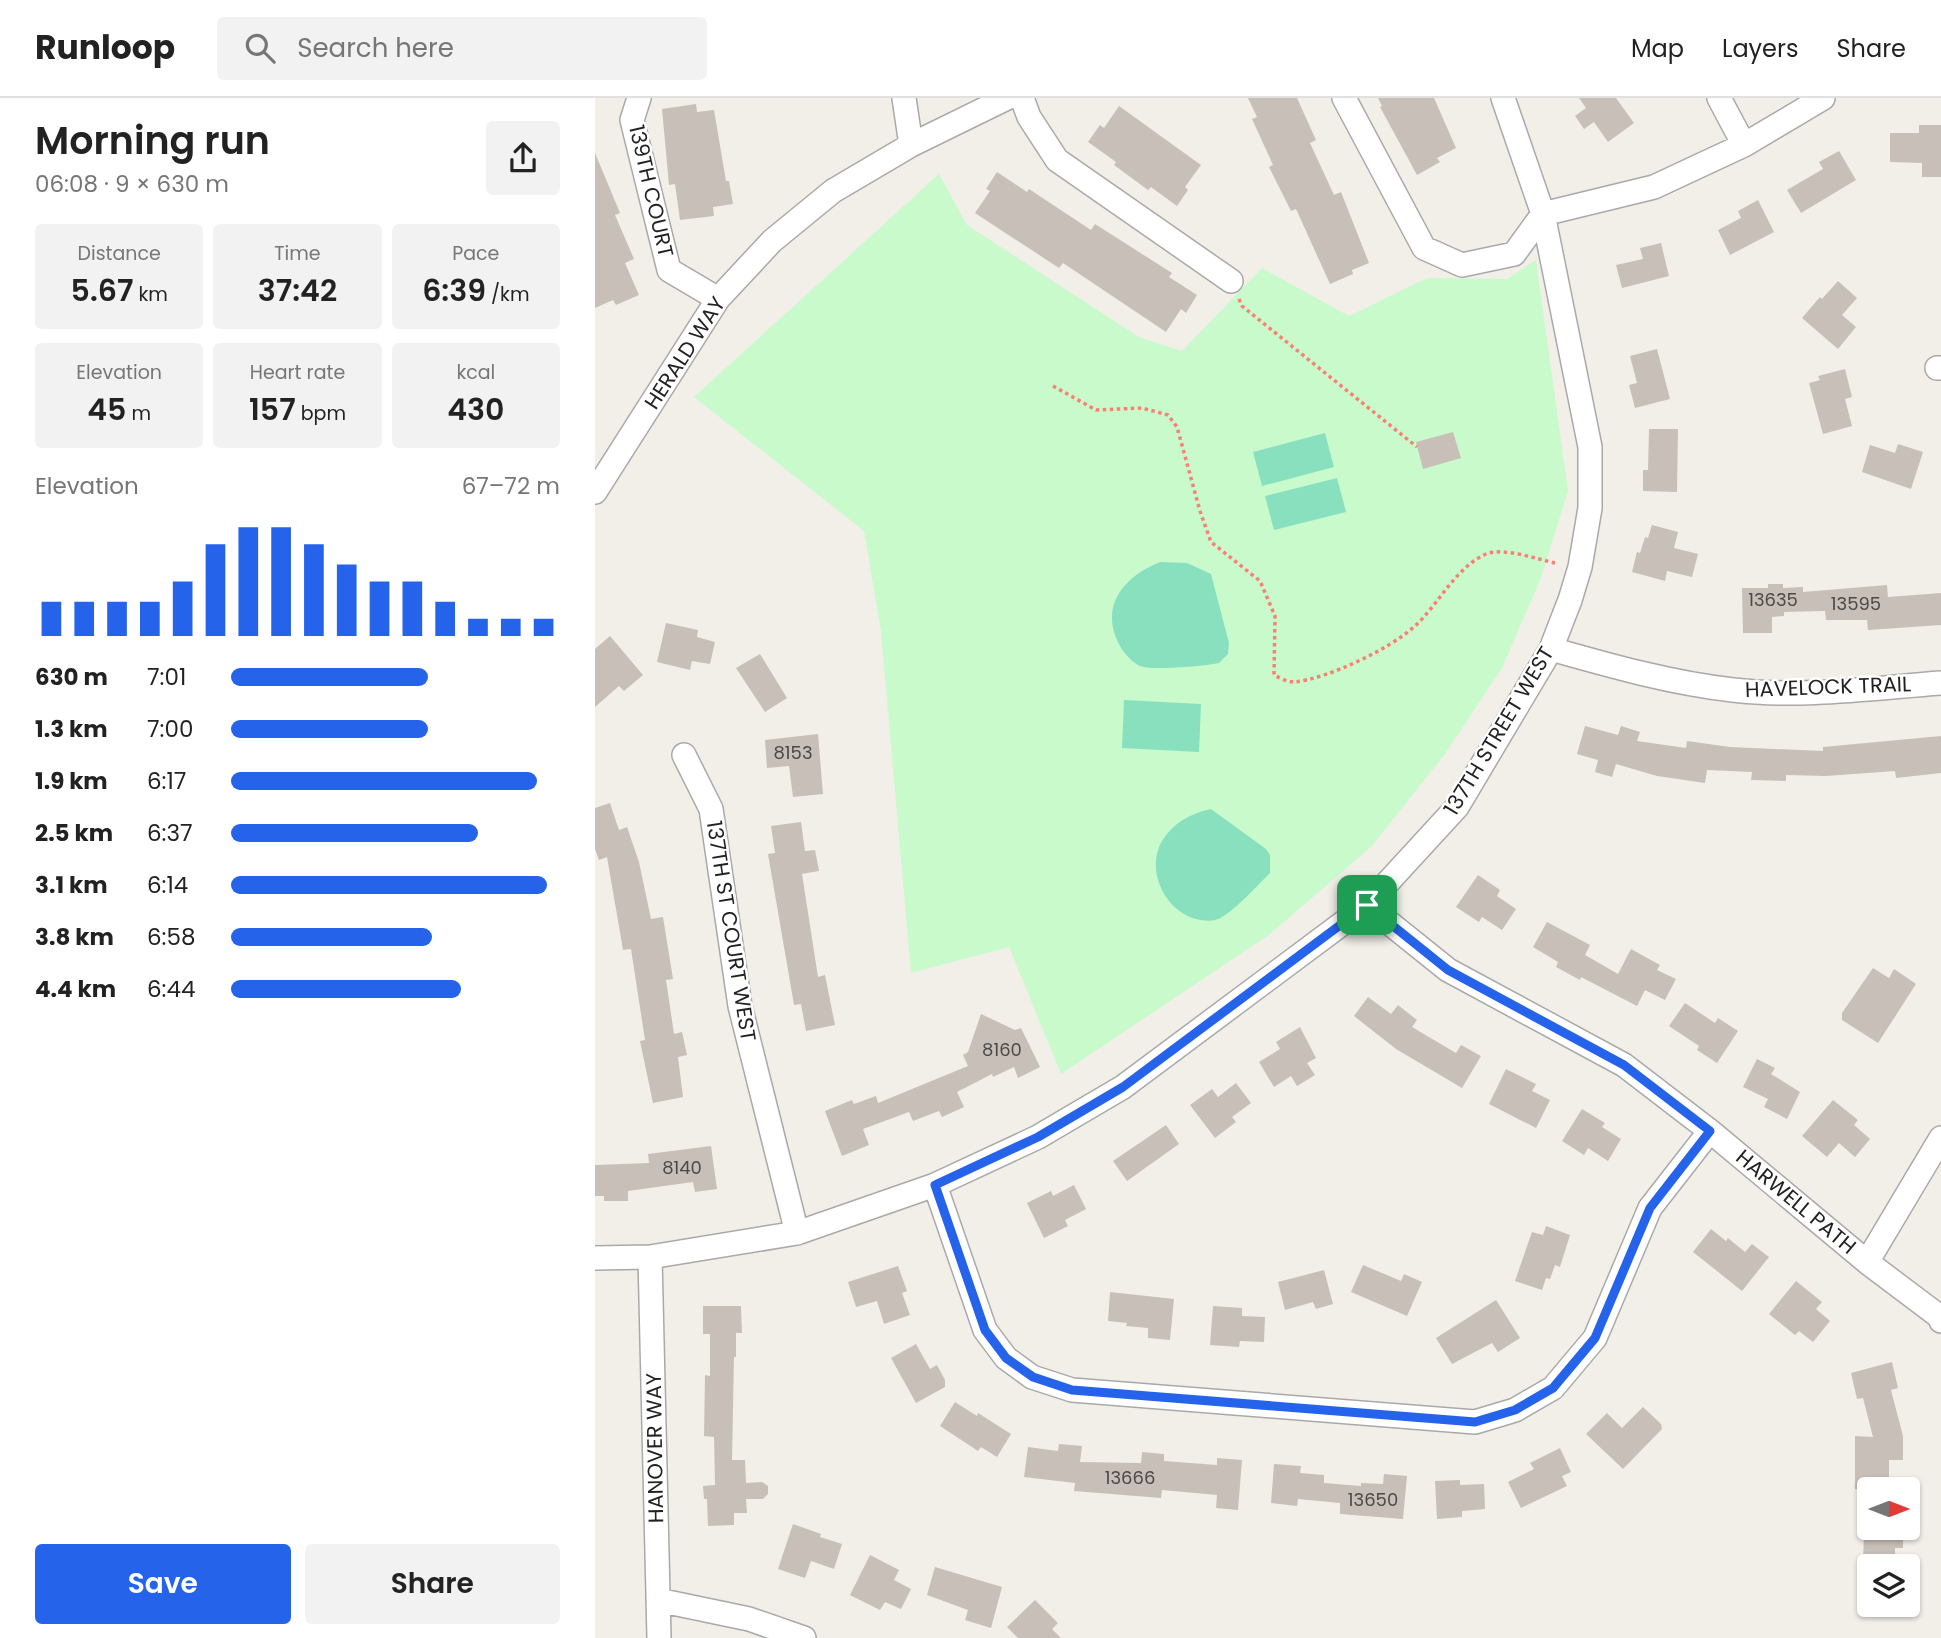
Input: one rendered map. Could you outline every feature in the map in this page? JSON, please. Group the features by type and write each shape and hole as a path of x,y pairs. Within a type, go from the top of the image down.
{"street":[{"name":"139TH COURT","path":"639,98 632,120 669,270 718,299"},
{"path":"904,98 911,145"},
{"name":"HERALD WAY","path":"595,492 718,299 772,241 833,191 911,145 1007,98"},
{"path":"1022,98 1029,117 1057,160 1231,281"},
{"path":"1343,98 1424,248 1462,265 1514,254 1543,214 1654,187 1744,145 1823,98"},
{"name":"137TH STREET WEST","path":"595,1258 650,1257 797,1233 935,1185 1038,1137 1123,1087 1367,905 1457,807 1551,649 1580,567 1590,508 1590,447 1543,214 1503,98"},
{"path":"1719,98 1744,145"},
{"name":"HAVELOCK TRAIL","path":"1551,649 1654,678 1734,691 1803,692 1941,682"},
{"name":"137TH ST COURT WEST","path":"684,755 711,809 740,1006 797,1233"},
{"name":"HARWELL PATH","path":"1367,905 1448,970 1624,1065 1710,1131 1867,1262 1940,1317 1941,1321"},
{"path":"935,1185 985,1330 1006,1358 1033,1377 1072,1390 1475,1422 1515,1410 1553,1388 1595,1338 1650,1208 1710,1131"},
{"path":"1867,1262 1941,1138"},
{"name":"HANOVER WAY","path":"650,1257 659,1638"},
{"path":"658,1600 749,1619 804,1638"}],"path":[{"path":"1231,281 1242,306 1417,447"},
{"path":"1053,386 1096,410 1142,408 1168,415 1177,427 1211,542 1260,581 1275,616 1274,675 1291,682 1324,674 1378,652 1415,627 1460,574 1487,554 1510,553 1555,564"}],"green space":[{"path":"939,174 967,225 1139,337 1182,351 1262,268 1349,316 1427,278 1507,279 1536,260 1568,491 1541,578 1502,668 1445,754 1371,847 1270,934 1061,1074 1009,947 911,973 881,632 864,531 694,397"},
{"path":"1325,433 1334,467 1262,486 1253,452"},
{"path":"1337,478 1346,512 1274,530 1265,496"},
{"path":"1160,562 1187,563 1211,574 1229,643 1228,654 1219,663 1150,668 1138,665 1123,651 1115,636 1112,622 1117,598 1134,577"},
{"path":"1124,700 1201,704 1199,752 1122,748"},
{"path":"1211,809 1266,849 1270,855 1270,873 1228,913 1216,920 1206,921 1185,915 1175,908 1161,888 1156,864 1157,852 1171,829 1196,813"}],"building":[{"path":"1248,98 1297,98 1316,140 1310,143 1334,195 1341,192 1369,263 1352,270 1353,274 1330,284 1296,209 1291,211 1269,167 1273,165 1252,119 1257,117"},
{"path":"1378,98 1434,98 1456,148 1437,158 1440,162 1417,175 1380,107 1382,106"},
{"path":"1579,98 1616,98 1634,123 1608,142 1594,122 1584,129 1575,116 1586,108"},
{"path":"696,104 697,112 714,110 726,181 729,181 733,204 713,207 714,216 680,220 675,184 669,185 662,109"},
{"path":"1119,106 1201,165 1185,187 1188,190 1177,206 1151,187 1148,190 1088,142 1100,125 1104,128"},
{"path":"1919,125 1941,125 1941,177 1922,177 1922,163 1890,162 1890,133 1919,133"},
{"path":"1839,151 1856,180 1801,213 1787,190 1823,169 1819,162"},
{"path":"595,153 620,213 615,215 634,259 625,263 639,295 616,305 613,300 595,308"},
{"path":"997,172 1027,192 1029,189 1091,230 1095,224 1172,273 1169,277 1197,295 1186,313 1181,309 1166,332 1063,263 1059,268 975,213 990,191 986,189"},
{"path":"1758,200 1774,232 1730,255 1718,230 1741,218 1738,211"},
{"path":"1661,243 1669,276 1622,288 1616,265 1643,259 1640,248"},
{"path":"1838,281 1857,298 1842,315 1856,327 1838,349 1802,318"},
{"path":"1657,349 1670,399 1635,408 1629,385 1637,383 1630,356"},
{"path":"1845,369 1852,397 1845,399 1852,426 1823,434 1809,383 1820,380 1818,376"},
{"path":"1649,429 1678,429 1677,492 1643,491 1643,470 1648,470"},
{"path":"1453,432 1461,458 1423,469 1416,442"},
{"path":"1898,444 1923,452 1911,489 1862,472 1870,445 1895,453"},
{"path":"1652,525 1678,532 1674,548 1698,554 1692,577 1667,571 1665,581 1632,572 1637,552 1640,553"},
{"path":"1768,584 1783,584 1783,588 1803,587 1803,592 1887,585 1888,597 1941,593 1941,625 1868,630 1867,620 1826,620 1825,611 1784,612 1784,616 1772,617 1772,633 1743,633 1742,588 1768,588"},
{"path":"666,623 698,630 697,637 715,642 710,664 692,661 690,670 657,662"},
{"path":"610,636 643,675 624,691 619,686 595,707 595,649"},
{"path":"760,654 787,698 765,712 736,668"},
{"path":"1585,726 1618,735 1621,726 1640,732 1637,741 1686,748 1687,741 1730,747 1823,751 1823,747 1941,736 1941,773 1896,778 1895,771 1826,776 1786,775 1786,781 1751,780 1752,772 1707,770 1705,783 1657,776 1616,764 1612,777 1595,772 1598,760 1577,754"},
{"path":"818,734 823,794 793,797 789,766 767,768 765,740"},
{"path":"610,803 619,830 627,827 639,862 651,919 663,917 673,979 666,980 674,1034 682,1032 687,1055 678,1057 683,1097 653,1103 640,1041 645,1040 631,949 623,950 607,857 599,860 595,849 595,808"},
{"path":"801,822 805,851 815,850 819,871 802,874 818,977 825,975 835,1025 806,1031 801,1004 794,1005 768,854 775,853 771,826"},
{"path":"1478,875 1500,890 1497,896 1516,909 1502,930 1482,917 1479,922 1456,907"},
{"path":"1547,922 1590,945 1585,955 1618,974 1631,949 1660,965 1657,970 1676,979 1665,1000 1645,990 1637,1006 1556,967 1558,962 1533,947"},
{"path":"1873,968 1889,978 1894,969 1916,984 1878,1043 1842,1020 1842,1013"},
{"path":"1368,997 1391,1014 1398,1005 1417,1020 1412,1027 1456,1053 1461,1045 1481,1056 1462,1088 1396,1049 1354,1016"},
{"path":"1685,1003 1715,1023 1718,1018 1738,1031 1717,1063 1697,1050 1699,1046 1669,1026"},
{"path":"981,1014 1015,1030 1021,1028 1040,1067 1018,1078 1014,1067 993,1077 992,1074 957,1092 964,1107 942,1117 939,1111 913,1121 909,1112 863,1129 869,1145 842,1156 825,1111 852,1100 854,1104 876,1096 878,1103 968,1066 963,1055 968,1052"},
{"path":"1300,1027 1316,1058 1307,1063 1315,1075 1297,1086 1291,1076 1274,1087 1259,1062 1280,1049 1276,1042"},
{"path":"1757,1059 1775,1068 1771,1074 1800,1092 1787,1119 1764,1107 1768,1099 1743,1087"},
{"path":"1506,1069 1536,1084 1532,1091 1550,1100 1536,1128 1489,1104"},
{"path":"1236,1083 1251,1103 1232,1117 1236,1122 1215,1138 1190,1105 1212,1089 1218,1097"},
{"path":"1833,1100 1858,1120 1854,1125 1870,1139 1855,1157 1839,1143 1827,1157 1802,1136"},
{"path":"1582,1109 1605,1123 1602,1127 1621,1139 1608,1161 1588,1148 1584,1155 1562,1141"},
{"path":"1166,1125 1179,1144 1127,1181 1113,1161"},
{"path":"711,1146 717,1189 695,1192 693,1182 628,1191 628,1201 604,1201 604,1196 595,1196 595,1165 649,1163 648,1154"},
{"path":"1074,1185 1086,1209 1065,1220 1068,1226 1044,1238 1027,1203 1051,1191 1053,1196"},
{"path":"1546,1226 1570,1235 1560,1267 1555,1265 1542,1290 1515,1281 1532,1232 1543,1235"},
{"path":"1711,1229 1745,1252 1752,1244 1769,1257 1742,1291 1693,1252"},
{"path":"1363,1265 1401,1281 1404,1274 1422,1282 1407,1316 1351,1292"},
{"path":"898,1266 907,1291 902,1293 910,1315 884,1324 877,1301 856,1307 848,1282"},
{"path":"1324,1270 1333,1304 1316,1309 1313,1302 1285,1310 1278,1282"},
{"path":"1796,1281 1822,1302 1816,1309 1830,1321 1813,1342 1799,1331 1795,1335 1769,1314"},
{"path":"1110,1292 1174,1299 1170,1340 1148,1338 1148,1328 1108,1321"},
{"path":"1496,1300 1520,1338 1498,1352 1492,1343 1452,1364 1436,1338"},
{"path":"703,1306 741,1306 742,1333 736,1333 734,1357 732,1460 745,1460 746,1483 762,1482 768,1486 768,1494 763,1499 746,1499 747,1513 734,1513 734,1525 708,1526 707,1499 704,1499 703,1486 715,1485 714,1437 704,1436 705,1375 710,1376 710,1334 703,1334"},
{"path":"1213,1306 1242,1308 1242,1316 1265,1317 1264,1342 1240,1341 1239,1347 1210,1345"},
{"path":"916,1344 930,1369 937,1365 945,1380 945,1387 916,1403 891,1358"},
{"path":"1892,1362 1898,1388 1891,1390 1903,1436 1903,1460 1889,1460 1889,1477 1857,1477 1857,1489 1855,1436 1873,1437 1863,1398 1857,1399 1851,1373"},
{"path":"955,1402 1011,1434 997,1457 981,1447 978,1451 940,1426"},
{"path":"1643,1407 1661,1424 1662,1429 1623,1469 1586,1434 1607,1413 1622,1428"},
{"path":"1059,1444 1082,1446 1080,1462 1141,1463 1142,1452 1164,1454 1164,1461 1217,1465 1217,1458 1242,1460 1238,1510 1216,1508 1217,1495 1162,1490 1161,1498 1074,1491 1075,1483 1024,1477 1028,1447 1058,1451"},
{"path":"1560,1448 1571,1472 1562,1476 1567,1486 1521,1508 1508,1482 1534,1469 1530,1463"},
{"path":"1274,1464 1301,1466 1300,1473 1324,1475 1324,1483 1361,1486 1361,1483 1383,1484 1384,1474 1407,1476 1403,1519 1340,1514 1340,1503 1298,1499 1297,1506 1271,1503"},
{"path":"1460,1480 1460,1485 1484,1484 1485,1509 1462,1511 1462,1517 1437,1519 1435,1481"},
{"path":"793,1524 842,1544 834,1569 811,1561 805,1578 778,1569"},
{"path":"1864,1540 1903,1540 1903,1548 1895,1548 1895,1554 1863,1554"},
{"path":"870,1555 899,1570 894,1580 911,1589 901,1609 885,1602 880,1610 850,1595"},
{"path":"935,1567 1002,1587 991,1628 965,1620 968,1610 927,1595"},
{"path":"1035,1600 1058,1623 1052,1629 1061,1638 1018,1638 1007,1627"}],"route":[{"path":"1367,905 1448,970 1624,1065 1710,1131 1650,1208 1595,1338 1553,1388 1515,1410 1475,1422 1072,1390 1033,1377 1006,1358 985,1330 935,1185 1038,1137 1123,1087 1367,905"}]}
